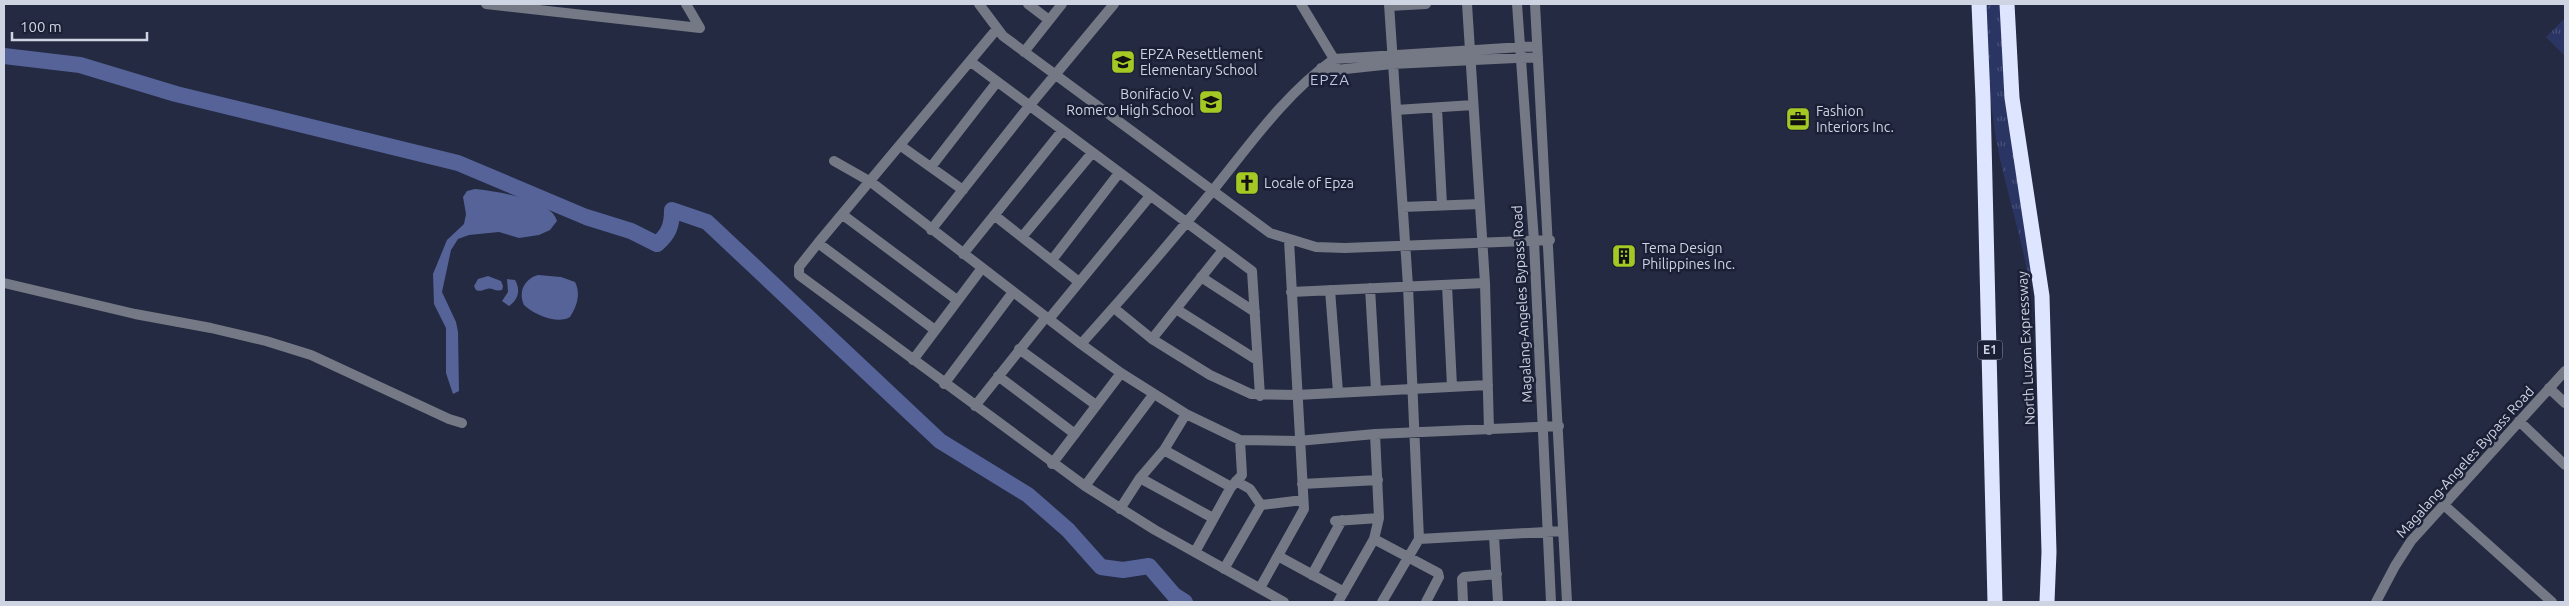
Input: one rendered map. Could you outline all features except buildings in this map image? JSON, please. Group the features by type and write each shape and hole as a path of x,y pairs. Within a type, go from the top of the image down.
{"highway":[{"name":"E1","path":"1979,4 1996,602"},
{"name":"North Luzon Expressway","path":"2007,4 2012,98 2042,296 2049,552 2047,602"}],"street":[{"path":"486,4 700,28 686,4"},
{"path":"979,4 996,30 1252,222 1270,233 1316,247 1345,248 1550,240"},
{"path":"1028,4 1049,20"},
{"path":"1024,52 1062,4"},
{"path":"931,230 1030,105 1114,4"},
{"path":"1301,4 1334,59 1336,70"},
{"path":"1382,602 1419,539 1408,286 1391,59 1389,5 1426,4"},
{"path":"1467,4 1485,283 1489,430"},
{"name":"Magalang-Angeles Bypass Road","path":"1518,4 1519,46 1534,241 1541,428 1551,602"},
{"path":"1535,4 1550,240 1567,602"},
{"path":"996,30 871,182 818,243 799,267 799,275 1052,464 1120,509 1284,602"},
{"path":"1469,55 1519,46 1537,46"},
{"path":"1081,344 1213,191 1273,116 1309,77 1334,59 1391,59 1469,55 1520,58 1538,57"},
{"path":"1321,68 1336,70 1391,59"},
{"path":"971,62 1253,274 1260,396"},
{"path":"931,167 997,82"},
{"path":"1396,110 1473,106"},
{"path":"1437,108 1442,205"},
{"path":"963,254 1062,130"},
{"path":"901,146 963,190"},
{"path":"1022,237 1092,153"},
{"path":"834,161 871,182 1081,344 1153,395 1186,414 1240,440 1298,441 1375,434 1559,426"},
{"path":"1052,260 1119,173"},
{"path":"975,406 1019,349 1079,282 1150,196"},
{"path":"1403,207 1480,204"},
{"path":"843,215 957,300"},
{"path":"994,215 1079,282"},
{"path":"1260,588 1302,515 1303,500 1298,441 1288,240"},
{"path":"818,243 934,330"},
{"path":"1152,339 1223,250"},
{"path":"912,360 982,268"},
{"path":"1201,277 1255,312"},
{"path":"4,283 135,314 211,328 266,341 311,355 462,423"},
{"path":"1292,292 1485,283"},
{"path":"1447,285 1452,386"},
{"path":"1370,288 1376,390"},
{"path":"1330,290 1338,392"},
{"path":"944,384 1013,292"},
{"path":"1114,308 1152,339 1217,378 1260,396 1488,385"},
{"path":"1176,308 1257,360"},
{"path":"1019,349 1096,405"},
{"name":"Magalang-Angeles Bypass Road","path":"2376,602 2411,541 2565,371"},
{"path":"1052,464 1121,373"},
{"path":"998,376 1075,434"},
{"path":"2549,388 2565,403"},
{"path":"1085,486 1153,395"},
{"path":"1120,509 1140,478 1164,450 1186,414"},
{"path":"2519,422 2565,465"},
{"path":"1338,602 1374,539 1379,518 1375,434"},
{"path":"1195,552 1213,518 1234,484 1243,474 1240,440"},
{"path":"1164,450 1234,484 1250,489 1261,505"},
{"path":"1140,478 1213,518"},
{"path":"1302,484 1378,480"},
{"path":"1261,505 1303,500"},
{"path":"1224,569 1261,505"},
{"path":"2444,505 2552,602"},
{"path":"1312,575 1338,521 1379,518"},
{"path":"1419,539 1494,536 1563,530"},
{"path":"1494,536 1498,602"},
{"path":"1374,539 1440,575 1426,602"},
{"path":"1278,556 1344,592"},
{"path":"1463,602 1462,579 1464,577 1497,574"}],"green space":[{"path":"1984,4 2001,4 2036,280 2029,281 1996,140 1989,82"},
{"path":"2565,18 2565,56 2546,37"}],"shaded area":[{"path":"475,189 508,194 534,202 553,213 557,221 550,230 539,235 519,238 499,232 469,235 458,239 451,250 442,292 456,322 458,332 459,391 453,394 446,373 446,328 434,304 433,274 447,240 464,224 466,214 463,197 467,191"},
{"path":"538,275 561,277 575,282 578,291 577,300 575,309 570,317 559,320 553,319 533,312 524,305 522,291 529,280"},
{"path":"488,276 501,281 502,290 476,290 474,286 478,279"},
{"path":"507,279 515,280 518,287 516,298 509,306 502,301 508,292"}],"waterway":[{"path":"4,56 80,65 176,94 458,163 586,217 631,231 657,244 669,229 672,210 707,222 940,441 1028,495 1068,530 1101,567 1123,570 1149,566 1174,595 1185,602"}],"place":[{"name":"EPZA Resettlement Elementary School","path":"1123,62"},
{"name":"Bonifacio V. Romero High School","path":"1211,102"},
{"name":"Fashion Interiors Inc.","path":"1798,119"},
{"name":"Locale of Epza","path":"1247,183"},
{"name":"Tema Design Philippines Inc.","path":"1624,256"}],"district":[{"name":"EPZA","path":"1330,80"}]}
